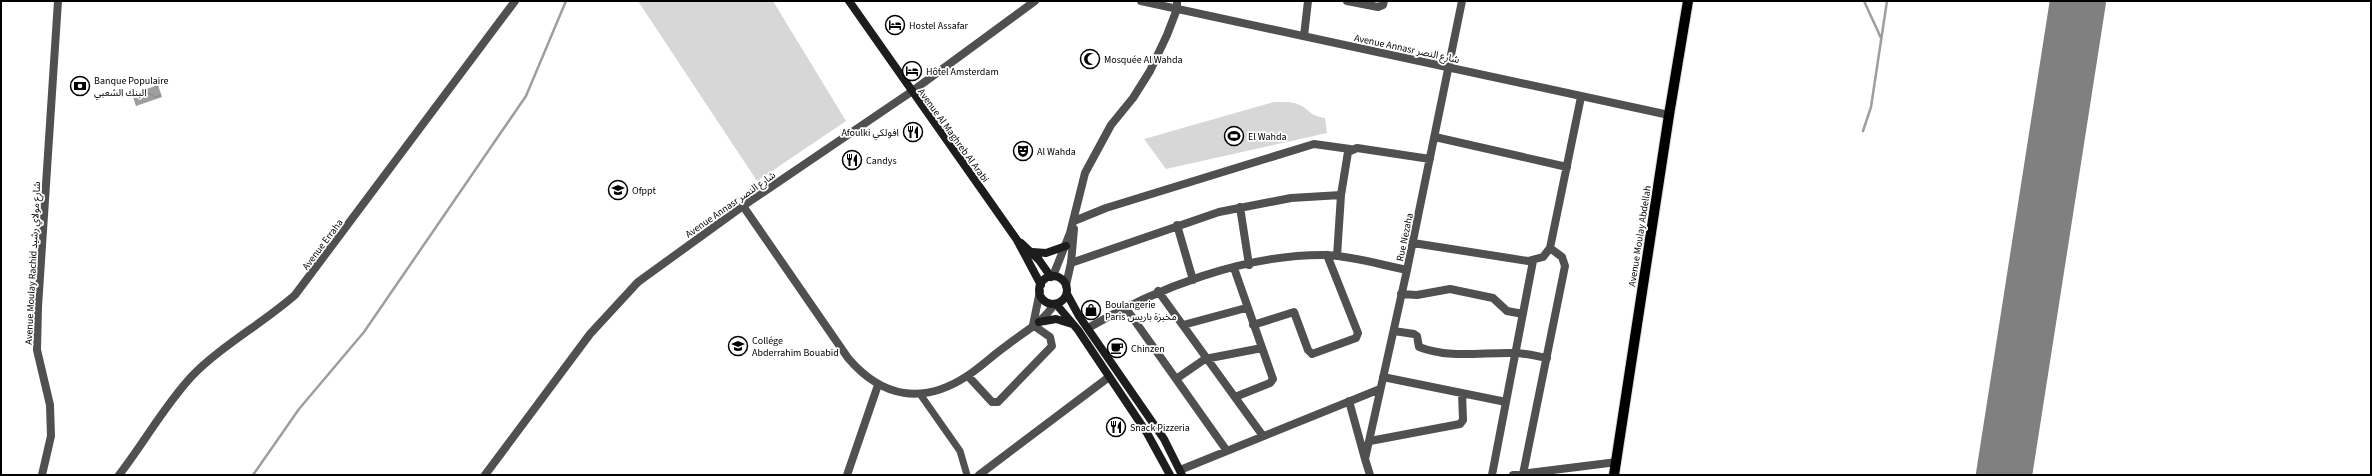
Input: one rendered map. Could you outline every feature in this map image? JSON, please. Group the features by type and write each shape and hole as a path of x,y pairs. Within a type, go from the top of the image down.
{"main road":[{"name":"Avenue Al Maghreb Al Arabi","path":"848,1 1017,240 1040,288"},
{"name":"Avenue Moulay Abdellah","path":"1614,475 1688,1"},
{"name":"Avenue Al Maghreb Al Arabi","path":"1017,240 1032,252 1052,277"},
{"path":"1032,252 1046,253 1066,246"},
{"path":"1170,475 1157,449 1072,324 1055,304 1042,299 1040,288 1045,279 1052,277 1061,279 1088,328 1158,430 1181,472"},
{"path":"1055,304 1063,300 1066,290"},
{"path":"1036,323 1056,319 1072,324"}],"street":[{"name":"Avenue Moulay Rachid شارع مولاي رشيد","path":"42,475 51,436 50,405 37,350 38,307 58,1"},
{"name":"Avenue Erraha","path":"119,475 191,377 208,360 295,295 515,1"},
{"name":"Avenue Annasr شارع النصر","path":"485,475 608,312 648,274 744,206 911,92 1035,1"},
{"name":"Avenue Annasr شارع النصر","path":"1141,1 1177,5 1304,36 1669,115"},
{"path":"1304,36 1308,1"},
{"path":"1348,1 1378,7 1383,5 1384,1"},
{"name":"Rue Nezaha","path":"1365,459 1413,243 1462,1"},
{"path":"1052,277 1066,246 1074,221 1085,173 1111,125 1133,98 1150,71 1177,5"},
{"path":"1413,243 1533,261 1543,257 1550,248 1581,97"},
{"path":"1435,137 1567,167"},
{"path":"1074,221 1106,208 1314,144 1350,149 1357,148 1430,159"},
{"path":"1337,256 1341,195 1348,152 1350,149"},
{"path":"1071,263 1177,225 1240,207 1291,198 1341,195"},
{"path":"744,206 848,358 866,377 878,385 900,393 920,394 950,385 968,376 1036,323 1055,304"},
{"path":"1240,207 1249,265"},
{"path":"1066,290 1071,263 1074,221"},
{"path":"1177,225 1193,280"},
{"path":"1523,474 1565,266 1562,258 1550,248"},
{"path":"1253,325 1294,312 1308,350 1312,354 1356,338 1358,333 1327,255"},
{"path":"1088,328 1125,307 1158,291 1234,268 1292,257 1327,255 1337,256 1407,270"},
{"path":"1492,475 1533,261"},
{"path":"1234,268 1246,308 1273,381 1235,397"},
{"path":"1036,323 1040,288"},
{"path":"1401,294 1417,295 1450,289 1493,298 1507,311 1523,314"},
{"path":"1158,291 1263,436"},
{"path":"1125,307 1227,451"},
{"path":"1183,325 1246,308"},
{"path":"968,376 992,402 998,402 1052,346 1050,337 1036,323"},
{"path":"1394,331 1414,334 1419,347 1430,352 1452,355 1516,353 1547,358"},
{"path":"1176,379 1206,358 1262,348"},
{"path":"979,475 1109,377"},
{"path":"1383,377 1506,402"},
{"path":"847,475 878,385"},
{"path":"1181,472 1227,451 1380,389"},
{"path":"1370,441 1460,424 1463,420 1462,393"},
{"path":"920,394 960,451 967,475"},
{"path":"1349,401 1370,475"},
{"path":"1513,475 1556,472 1617,462"}],"shaded area":[{"path":"638,1 773,1 846,121 757,181"},
{"name":"El Wahda","path":"1274,102 1294,103 1304,107 1313,114 1325,118 1327,133 1166,169 1144,139"}],"water":[{"path":"158,85 162,97 136,106 132,94"}],"waterway":[{"path":"253,475 299,409 364,332 526,96 566,1"},
{"path":"1864,1 1881,38"},
{"path":"1863,131 1871,107 1887,1"}],"runway":[{"path":"2004,475 2078,1"}],"place":[{"name":"Hostel Assafar","path":"895,25"},
{"name":"Mosquée Al Wahda","path":"1090,59"},
{"name":"Hôtel Amsterdam","path":"912,71"},
{"name":"Banque Populaire البنك الشعبي","path":"80,86"},
{"name":"Afoulki افولكي","path":"913,132"},
{"name":"El Wahda","path":"1234,136"},
{"name":"Al Wahda","path":"1023,151"},
{"name":"Candys","path":"852,160"},
{"name":"Ofppt","path":"618,190"},
{"name":"Boulangerie Paris مخبزة باريس","path":"1091,310"},
{"name":"Collége Abderrahim Bouabid","path":"738,346"},
{"name":"Chinzen","path":"1117,348"},
{"name":"Snack Pizzeria","path":"1116,427"}]}
